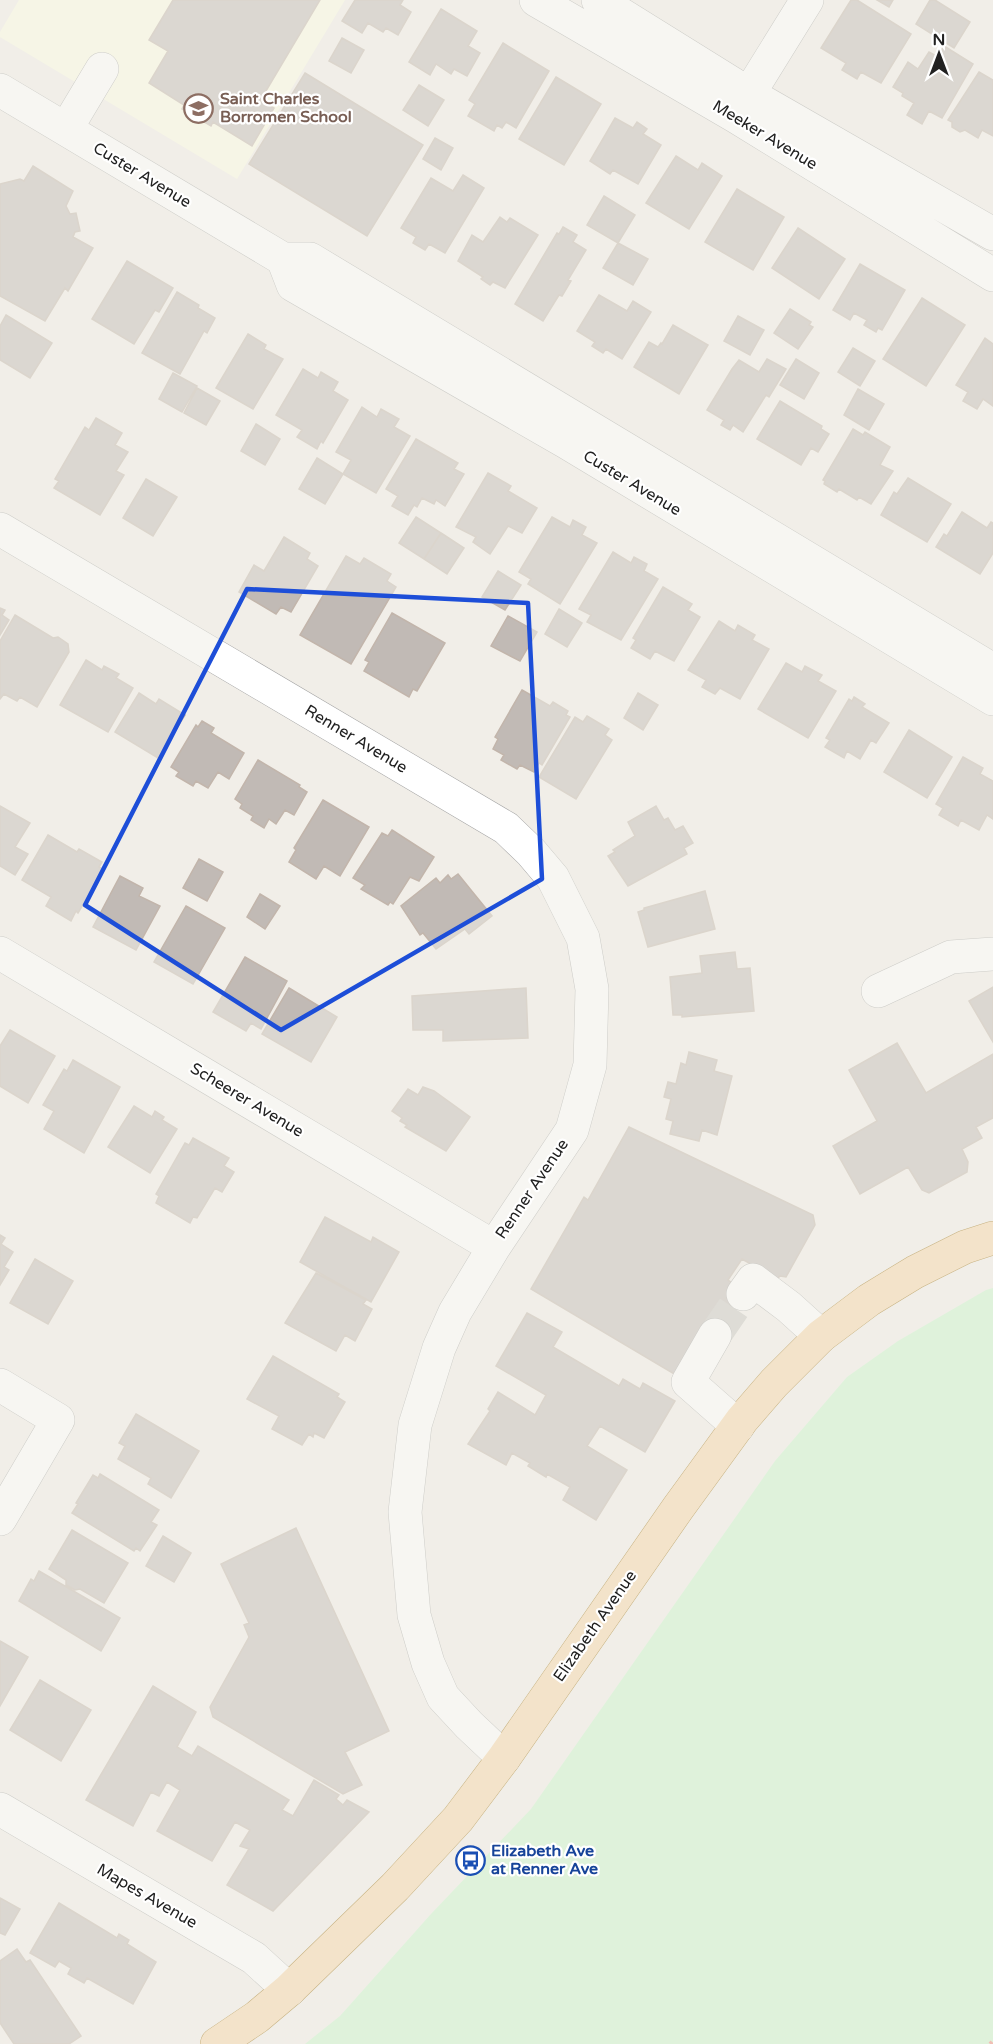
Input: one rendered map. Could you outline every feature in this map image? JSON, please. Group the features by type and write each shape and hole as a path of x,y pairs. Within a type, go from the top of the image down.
{"main road":[{"name":"Elizabeth Avenue","path":"217,2044 257,2017 289,1990 395,1887 458,1819 504,1758 738,1426 774,1383 821,1336 869,1300 915,1272 965,1247 993,1238"}],"street":[{"name":"Meeker Avenue","path":"536,0 993,234"},
{"name":"Meeker Avenue","path":"598,0 742,105 993,275"},
{"path":"742,105 807,0"},
{"path":"66,129 102,69"},
{"name":"Custer Avenue","path":"0,90 283,259 292,285 573,432 869,610 993,699"},
{"name":"Renner Avenue","path":"0,528 507,828 553,878 582,938 592,989 590,1065 572,1130 494,1247 455,1312 439,1348 415,1425 405,1512 414,1615 428,1663 443,1697 504,1758"},
{"name":"Custer Avenue","path":"869,610 993,670"},
{"name":"Scheerer Avenue","path":"0,953 494,1247"},
{"path":"878,992 951,957 993,954"},
{"path":"743,1294 753,1280 789,1307 821,1336"},
{"path":"715,1335 688,1382 738,1426"},
{"path":"0,1385 58,1420 0,1520"},
{"name":"Mapes Avenue","path":"0,1809 254,1958 289,1990"}],"highlighted area":[{"path":"247,589 528,603 542,879 281,1030 85,905"}],"shaded area":[{"name":"Saint Charles Borromen School","path":"19,0 345,0 237,179 0,37 0,32"}],"green space":[{"path":"993,1288 993,2044 305,2044 340,2016 431,1914 531,1809 775,1461 847,1377 898,1341"}],"building":[{"path":"173,0 320,0 260,101 274,108 252,146 213,122 211,126 182,109 184,105 149,83 168,51 149,40"},
{"path":"355,0 403,0 400,5 411,12 398,35 386,28 383,32 368,23 362,33 342,21"},
{"path":"851,0 857,0 911,34 881,83 861,72 857,79 842,70 846,63 821,48"},
{"path":"877,0 893,0 889,7"},
{"path":"930,0 935,0 970,22 954,48 916,24"},
{"path":"441,9 477,31 468,46 480,53 467,76 454,69 451,74 436,64 430,75 409,62"},
{"path":"342,38 364,50 351,73 329,61"},
{"path":"503,43 549,71 516,128 506,122 502,128 497,125 494,131 468,116 475,104 469,100"},
{"path":"944,46 973,64 942,118 929,111 922,124 907,115 914,103 893,87 908,62 918,69 929,52 938,57"},
{"path":"979,72 993,80 993,136 982,130 978,138 965,130 960,132 952,127 952,122 948,120"},
{"path":"305,73 423,145 367,236 249,164"},
{"path":"556,77 601,104 564,165 519,139"},
{"path":"419,85 444,100 428,126 403,110"},
{"path":"615,118 633,128 637,122 647,129 643,134 661,145 638,184 613,170 610,174 590,161"},
{"path":"435,138 453,148 441,170 423,159"},
{"path":"676,156 698,170 702,163 722,176 689,229 646,203"},
{"path":"33,166 73,191 66,206 70,214 76,213 80,231 75,232 73,237 93,248 68,291 65,288 45,321 0,296 0,184 20,179 24,181"},
{"path":"463,175 484,188 445,253 429,244 425,250 413,243 416,237 401,228 431,178 453,191"},
{"path":"737,189 784,217 753,270 705,242"},
{"path":"604,196 635,215 618,243 587,225"},
{"path":"500,217 507,222 510,218 538,235 505,288 493,282 490,285 481,279 483,277 458,261 472,235 483,242"},
{"path":"563,227 577,235 573,242 586,250 568,280 571,281 562,296 559,295 543,321 515,304 557,233 559,234"},
{"path":"798,228 845,259 819,299 772,268"},
{"path":"618,243 648,259 633,285 603,268"},
{"path":"127,261 173,288 159,312 155,310 134,344 92,319"},
{"path":"860,264 905,290 882,330 878,328 876,332 864,325 867,320 854,313 850,320 833,310"},
{"path":"177,292 215,318 207,333 204,331 180,374 142,353"},
{"path":"599,295 627,311 633,301 651,312 622,359 606,349 603,353 592,346 595,342 577,331"},
{"path":"922,298 965,325 926,386 883,359"},
{"path":"790,309 811,322 809,325 813,327 798,349 774,333"},
{"path":"6,315 52,343 30,378 0,360 0,326"},
{"path":"738,316 764,330 750,355 724,341"},
{"path":"673,325 708,345 679,394 634,367 649,342 658,347"},
{"path":"248,334 266,345 264,349 283,359 253,409 216,388"},
{"path":"985,338 993,344 993,406 983,399 977,409 963,401 968,392 956,385"},
{"path":"853,348 875,361 860,386 838,372"},
{"path":"767,359 786,369 769,397 766,395 743,432 733,425 730,430 721,425 724,420 707,410 732,369 739,360 759,372"},
{"path":"796,359 819,373 804,399 780,385"},
{"path":"303,369 318,378 321,372 338,382 333,391 348,400 323,443 321,441 317,449 297,437 302,430 276,415"},
{"path":"173,373 197,386 182,412 159,399"},
{"path":"197,388 220,401 206,425 184,413"},
{"path":"858,389 884,404 869,430 844,415"},
{"path":"780,401 822,426 821,429 829,434 818,452 811,448 801,465 757,439"},
{"path":"362,407 377,417 381,409 399,419 394,427 410,436 376,493 343,474 351,460 336,452"},
{"path":"96,418 122,433 115,445 128,452 116,471 124,475 100,515 54,488 59,481 55,479 85,427 89,430"},
{"path":"256,424 280,439 265,465 241,451"},
{"path":"853,429 863,435 865,432 890,447 880,465 893,471 871,504 859,497 857,500 839,489 837,492 824,484 823,480"},
{"path":"416,439 458,463 454,469 464,474 445,506 436,500 434,504 422,498 417,507 414,505 408,515 392,506 398,496 386,489"},
{"path":"317,458 343,474 325,504 299,489"},
{"path":"488,473 511,486 508,491 537,508 522,533 508,526 490,554 473,542 476,537 456,527"},
{"path":"908,478 951,504 927,542 881,515 894,492 897,494"},
{"path":"146,479 177,497 153,536 123,518"},
{"path":"962,512 987,528 991,522 993,523 993,553 980,574 936,547 944,534 947,536"},
{"path":"416,517 441,533 424,559 399,543"},
{"path":"552,517 570,527 573,520 586,527 582,535 597,543 560,604 528,584 531,579 519,572"},
{"path":"441,533 464,548 447,574 424,559"},
{"path":"284,537 310,553 307,559 318,566 291,612 281,607 276,614 239,592 254,565 264,571"},
{"path":"613,552 631,563 634,557 647,564 644,571 658,579 621,640 587,622 591,615 579,609"},
{"path":"346,556 360,564 364,558 391,574 387,581 396,587 351,664 300,635"},
{"path":"498,571 521,585 505,610 482,597"},
{"path":"663,587 692,604 688,610 700,617 674,661 655,651 650,659 631,648 636,640 633,638"},
{"path":"0,608 5,610 2,615 9,620 0,635"},
{"path":"559,609 582,623 567,647 545,634"},
{"path":"392,613 445,643 417,691 413,689 409,697 364,671 369,662 365,660"},
{"path":"15,615 53,638 58,637 68,644 69,652 37,707 20,697 17,701 4,694 0,699 0,641"},
{"path":"508,616 537,632 520,661 491,646"},
{"path":"719,621 735,631 738,625 755,635 752,640 769,649 740,699 720,688 715,694 702,687 706,680 688,670"},
{"path":"86,660 102,670 104,666 119,674 116,678 133,688 108,732 60,705"},
{"path":"786,663 802,672 805,666 822,675 818,681 836,691 808,738 758,709"},
{"path":"522,690 550,706 553,702 568,711 566,715 570,717 542,765 539,763 534,772 520,765 517,769 501,760 504,755 493,749 498,739 495,737"},
{"path":"139,693 156,704 159,699 185,715 158,758 115,732"},
{"path":"638,693 658,705 643,730 624,718"},
{"path":"854,697 865,704 862,707 889,723 876,743 871,740 860,759 847,751 844,758 825,747 830,740 826,738 849,699 852,701"},
{"path":"587,716 609,729 605,735 612,740 576,799 539,777 575,717 583,722"},
{"path":"202,721 214,728 211,733 244,753 229,779 218,772 208,788 196,781 193,786 176,776 179,772 171,767 196,725 198,727"},
{"path":"909,730 952,757 927,798 884,772"},
{"path":"963,757 983,768 980,774 993,781 993,819 987,815 979,830 961,820 958,826 939,815 943,808 936,804"},
{"path":"258,760 300,785 299,787 307,792 294,815 285,810 276,824 269,819 264,828 251,820 253,816 240,808 242,804 235,799"},
{"path":"323,800 369,827 340,876 324,866 316,879 289,862 296,850 294,848"},
{"path":"0,806 30,823 15,847 28,854 15,875 0,866"},
{"path":"656,806 664,820 668,818 675,830 683,826 693,843 684,848 687,854 628,886 608,856 615,852 613,850 635,836 628,822"},
{"path":"392,830 434,857 419,881 410,877 393,904 390,902 388,905 361,889 365,885 353,878 382,833 388,836"},
{"path":"48,835 77,852 79,849 102,862 99,867 104,870 71,921 46,906 51,897 22,880"},
{"path":"199,859 223,872 207,901 183,888"},
{"path":"458,874 492,916 469,934 465,929 436,949 423,933 420,935 401,906 436,878 440,883 448,875 451,879"},
{"path":"120,876 143,888 139,896 160,906 136,950 93,927"},
{"path":"705,891 715,929 648,947 638,912 644,908"},
{"path":"260,894 280,906 265,929 247,917"},
{"path":"186,906 225,928 193,984 154,962"},
{"path":"735,952 737,969 750,968 754,1011 682,1017 682,1015 673,1015 670,977 702,973 700,956"},
{"path":"245,957 287,981 261,1029 251,1023 246,1031 213,1012"},
{"path":"993,987 993,1042 969,1001"},
{"path":"289,988 337,1017 311,1062 262,1034"},
{"path":"526,988 528,1038 443,1041 443,1030 413,1030 412,996"},
{"path":"10,1030 55,1056 28,1103 0,1086 0,1046"},
{"path":"897,1043 926,1093 993,1054 993,1118 976,1127 982,1138 962,1149 968,1162 967,1172 929,1193 922,1190 908,1167 860,1194 833,1146 877,1121 849,1070"},
{"path":"689,1052 717,1060 714,1071 732,1076 717,1135 702,1130 699,1141 670,1134 673,1121 666,1119 671,1099 664,1097 668,1082 676,1084 681,1063 686,1065"},
{"path":"73,1060 120,1087 84,1153 44,1129 54,1111 43,1105 64,1069 67,1071"},
{"path":"423,1087 434,1091 470,1117 446,1151 405,1127 407,1125 400,1121 402,1118 392,1111 408,1089 418,1095"},
{"path":"134,1106 152,1117 155,1111 164,1117 162,1120 177,1129 150,1173 108,1147"},
{"path":"629,1127 813,1215 815,1225 786,1277 780,1276 777,1279 742,1259 728,1280 740,1288 686,1381 531,1289 584,1197 588,1200"},
{"path":"193,1138 229,1158 224,1166 234,1172 222,1192 215,1188 197,1218 193,1217 190,1223 156,1203 159,1196 156,1194 185,1143 189,1145"},
{"path":"325,1217 371,1242 373,1237 399,1252 371,1302 300,1262"},
{"path":"0,1235 5,1238 1,1244 13,1252 4,1267 9,1270 0,1285"},
{"path":"35,1259 73,1281 48,1324 10,1303"},
{"path":"316,1273 366,1300 363,1304 372,1309 355,1341 345,1335 336,1351 285,1323"},
{"path":"527,1313 562,1332 553,1347 619,1386 623,1379 640,1389 643,1383 675,1401 645,1452 600,1426 587,1446 627,1470 596,1520 563,1500 570,1487 547,1474 546,1477 528,1466 530,1463 512,1453 506,1465 468,1444 490,1411 488,1409 498,1392 535,1415 546,1395 496,1366"},
{"path":"273,1356 339,1394 337,1397 345,1402 324,1438 314,1433 313,1437 309,1434 302,1445 272,1429 279,1416 247,1399"},
{"path":"136,1414 199,1451 171,1498 148,1484 151,1478 118,1459 125,1446 119,1443"},
{"path":"100,1474 159,1510 151,1522 157,1525 140,1551 136,1548 134,1551 72,1513 93,1475 98,1478"},
{"path":"296,1528 389,1731 345,1752 362,1785 343,1794 213,1717 210,1707 249,1637 244,1625 249,1623 221,1564"},
{"path":"72,1530 128,1563 104,1603 80,1589 75,1590 66,1585 66,1580 49,1569"},
{"path":"163,1536 191,1553 174,1582 146,1566"},
{"path":"39,1571 120,1618 101,1651 19,1601 31,1579 34,1581"},
{"path":"0,1641 28,1657 0,1706"},
{"path":"40,1680 91,1710 61,1761 10,1730"},
{"path":"153,1686 196,1712 177,1747 192,1756 198,1746 289,1800 282,1810 293,1816 314,1780 339,1795 336,1799 343,1805 347,1800 369,1812 273,1911 227,1885 249,1849 240,1846 250,1830 235,1822 212,1861 157,1831 180,1790 167,1782 159,1796 151,1792 133,1826 86,1800"},
{"path":"0,1898 20,1909 5,1935 0,1933"},
{"path":"59,1903 117,1938 119,1934 129,1940 127,1944 156,1962 133,2004 87,1978 84,1983 68,1974 71,1968 59,1961 55,1967 30,1953"},
{"path":"17,1949 26,1962 30,1960 81,2036 69,2044 14,2044 0,2023 0,1961"}],"tunnel":[{"path":"715,1335 743,1294"}],"place":[{"name":"Saint Charles Borromen School","path":"199,108"},
{"name":"Elizabeth Ave at Renner Ave","path":"470,1860"}]}
